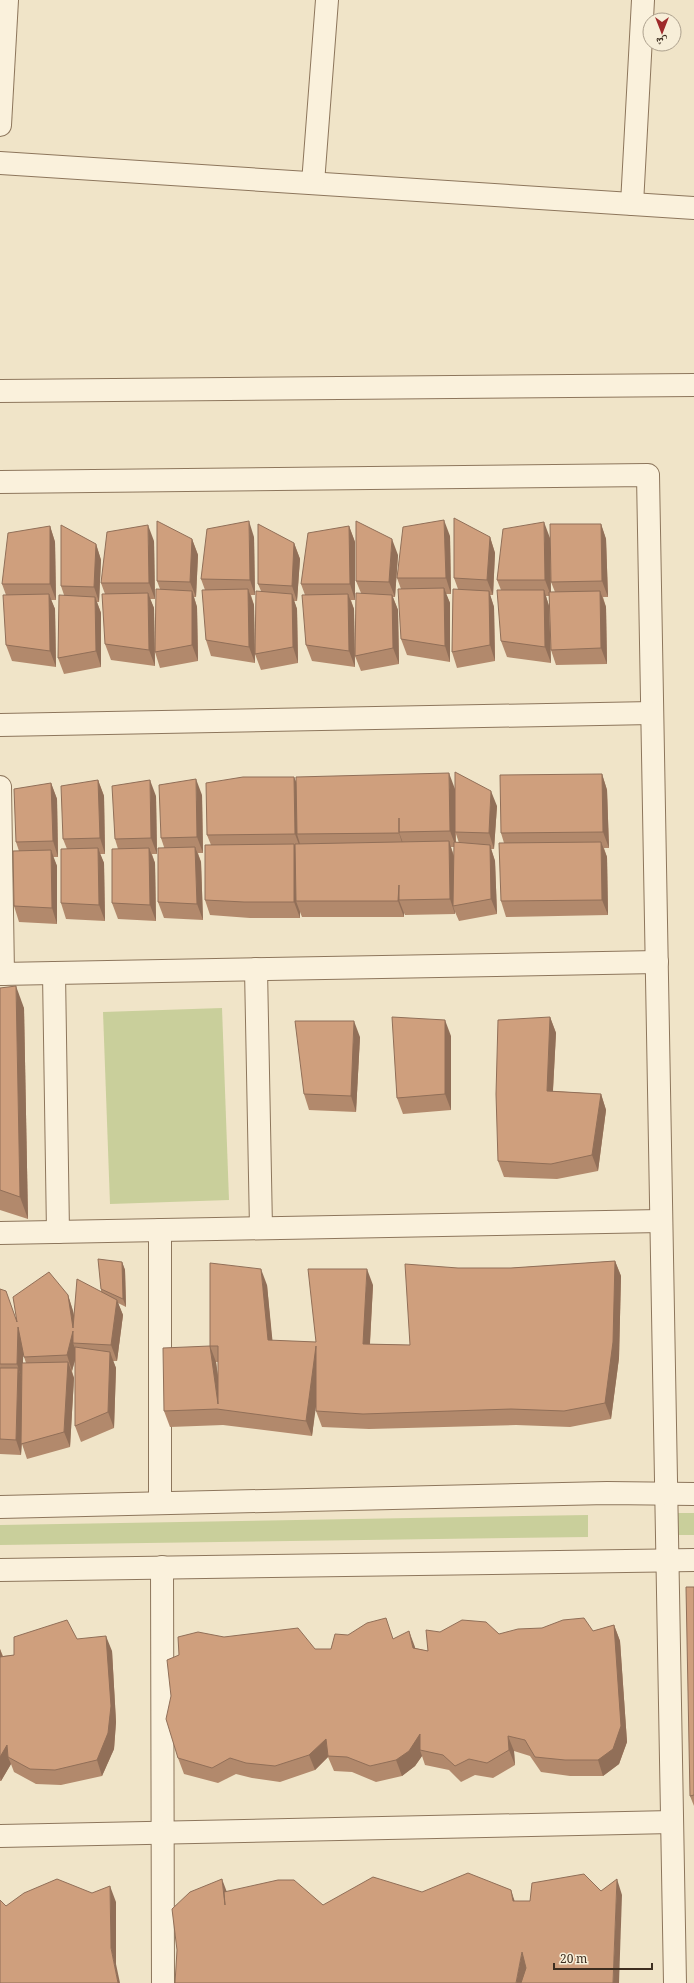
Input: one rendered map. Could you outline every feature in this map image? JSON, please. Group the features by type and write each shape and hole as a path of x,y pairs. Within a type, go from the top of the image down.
{"street":[{"path":"0,125 8,0"},
{"path":"313,183 327,0"},
{"path":"632,204 643,0"},
{"path":"0,163 694,208"},
{"path":"0,392 694,385"},
{"path":"0,482 648,475 675,1983"},
{"path":"0,725 652,712"},
{"path":"0,786 2,974 657,962"},
{"path":"256,969 261,1228"},
{"path":"54,973 58,1232"},
{"path":"0,1233 661,1221"},
{"path":"160,1230 160,1503"},
{"path":"0,1506 694,1494"},
{"path":"0,1570 694,1560"},
{"path":"162,1567 163,1983"},
{"path":"0,1836 672,1822"}],"green space":[{"path":"222,1008 229,1200 110,1204 103,1012"},
{"path":"669,1513 694,1513 694,1535 672,1535"},
{"path":"588,1515 588,1537 0,1545 0,1525"}],"building":[{"path":"454,518 490,537 487,580 454,578"},
{"path":"444,520 446,578 397,578 403,527"},
{"path":"157,521 192,539 190,582 157,581"},
{"path":"249,521 250,580 201,579 207,529"},
{"path":"356,521 392,539 389,582 356,581"},
{"path":"544,522 545,580 497,580 503,529"},
{"path":"258,524 294,543 292,586 258,584"},
{"path":"550,524 601,524 602,581 551,582"},
{"path":"61,525 96,544 94,587 61,586"},
{"path":"148,525 149,583 101,583 107,532"},
{"path":"50,526 50,584 2,584 8,533"},
{"path":"349,526 350,584 301,584 308,533"},
{"path":"444,588 445,646 401,639 398,589"},
{"path":"156,589 192,591 192,645 155,652"},
{"path":"248,589 249,647 206,640 202,590"},
{"path":"453,589 489,591 490,645 452,652"},
{"path":"497,590 544,590 545,647 501,641"},
{"path":"256,591 292,594 293,647 255,654"},
{"path":"600,591 601,648 551,650 549,592"},
{"path":"148,593 149,650 105,644 102,594"},
{"path":"356,593 392,595 393,648 355,656"},
{"path":"49,594 50,651 6,645 3,595"},
{"path":"348,594 349,651 306,645 302,595"},
{"path":"59,595 95,597 96,651 58,658"},
{"path":"455,772 491,791 489,833 455,832"},
{"path":"449,773 450,831 297,834 296,777"},
{"path":"602,774 603,832 501,833 500,775"},
{"path":"243,777 294,777 295,834 207,835 206,783"},
{"path":"196,779 197,837 161,838 159,785"},
{"path":"98,780 100,838 63,839 61,786"},
{"path":"150,780 151,838 115,839 112,786"},
{"path":"51,783 53,841 16,842 14,789"},
{"path":"449,841 450,899 399,900 399,885 398,901 296,901 295,844"},
{"path":"454,842 490,845 491,899 453,906"},
{"path":"601,842 602,900 501,901 499,843"},
{"path":"294,844 294,902 205,900 205,845"},
{"path":"195,847 197,904 158,902 158,848"},
{"path":"98,848 99,905 61,903 61,849"},
{"path":"149,848 150,905 112,903 112,849"},
{"path":"51,850 52,908 14,906 13,851"},
{"path":"16,986 20,1197 0,1190 0,988"},
{"path":"392,1017 445,1020 445,1094 397,1098"},
{"path":"550,1017 547,1091 601,1094 592,1155 551,1164 498,1161 496,1094 498,1020"},
{"path":"295,1021 354,1021 351,1096 304,1094"},
{"path":"98,1259 122,1262 123,1299 101,1289"},
{"path":"615,1261 613,1342 605,1403 564,1411 511,1409 363,1414 316,1411 316,1346 306,1421 217,1409 164,1411 163,1348 210,1346 210,1263 261,1269 268,1340 316,1342 308,1269 367,1269 363,1344 410,1345 405,1264 458,1268 511,1268","holes":["210,1346 218,1346 218,1404"]},
{"path":"49,1272 68,1295 73,1328 77,1279 117,1300 111,1345 73,1343 73,1331 67,1355 24,1357 18,1327 17,1364 0,1364 0,1289 6,1291 17,1322 13,1297"},
{"path":"75,1347 110,1352 108,1412 75,1426"},
{"path":"68,1362 64,1432 21,1444 22,1363"},
{"path":"0,1368 18,1368 16,1440 0,1439"},
{"path":"686,1587 694,1587 694,1795 690,1796"},
{"path":"386,1618 393,1639 409,1631 413,1648 428,1651 426,1630 440,1632 462,1620 486,1622 499,1634 518,1629 542,1628 563,1620 584,1618 593,1631 614,1625 621,1726 613,1749 598,1760 565,1760 535,1757 525,1740 508,1736 509,1750 487,1763 469,1759 455,1766 443,1755 420,1750 420,1734 409,1751 396,1760 370,1766 347,1757 328,1756 326,1739 309,1755 275,1766 246,1763 230,1758 212,1768 178,1758 166,1719 171,1696 167,1660 179,1655 178,1637 198,1632 224,1637 298,1628 315,1649 331,1649 335,1634 348,1635 367,1623"},
{"path":"67,1620 77,1639 106,1636 111,1706 108,1733 97,1760 55,1770 30,1769 8,1757 7,1745 0,1757 0,1657 14,1655 14,1637"},
{"path":"468,1873 511,1890 513,1901 530,1901 532,1883 584,1874 601,1891 617,1879 613,1983 521,1983 526,1968 522,1952 516,1983 175,1983 177,1950 172,1909 190,1892 222,1879 225,1905 224,1892 278,1880 294,1880 323,1905 373,1877 422,1892"},
{"path":"57,1879 92,1893 110,1886 111,1948 118,1983 0,1983 0,1900 6,1906 24,1893"}]}
